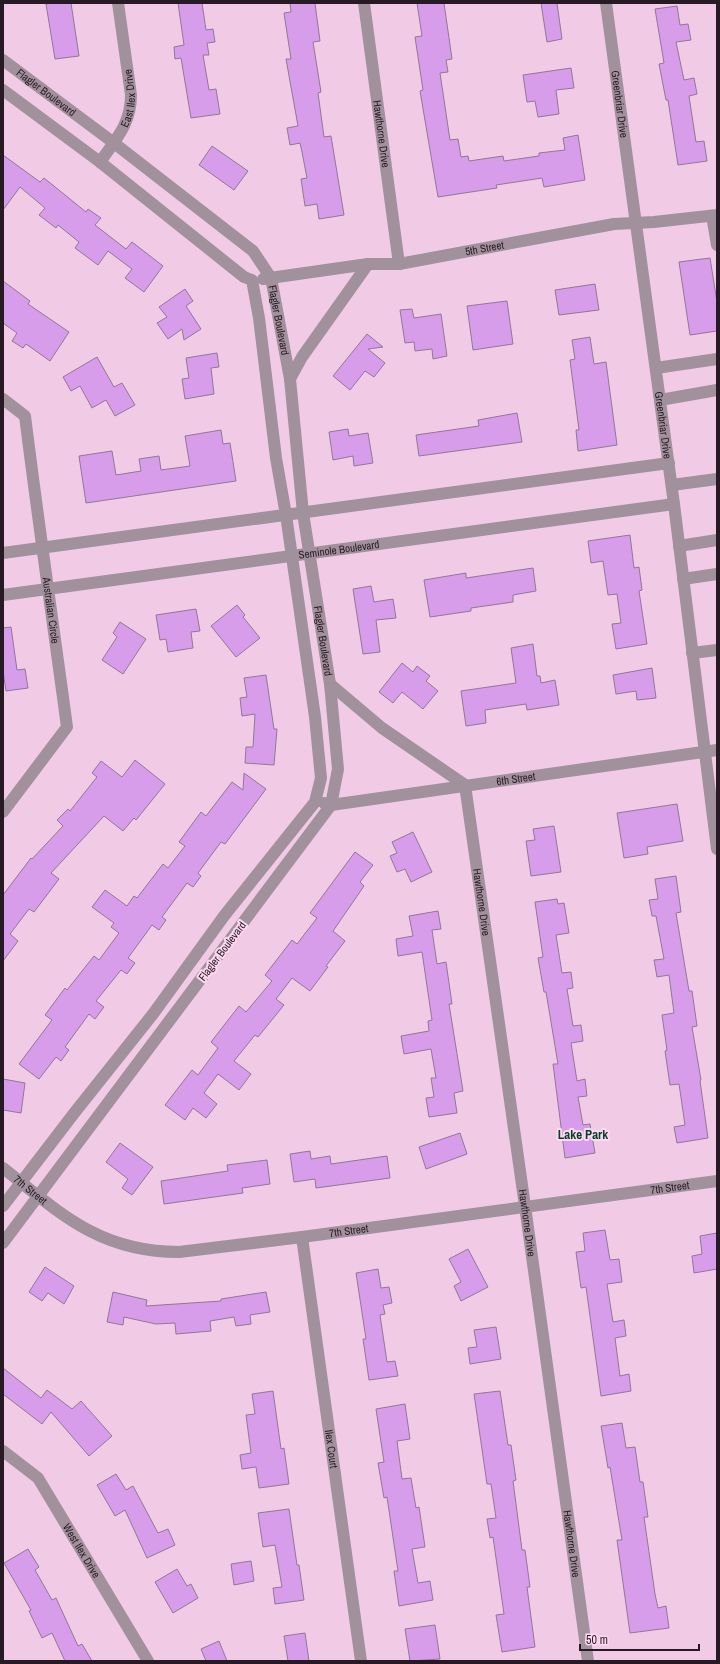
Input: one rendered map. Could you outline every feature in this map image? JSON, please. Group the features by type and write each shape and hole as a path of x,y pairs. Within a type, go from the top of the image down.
{"street":[{"name":"East Ilex Drive","path":"100,162 123,130 129,119 131,107 131,95 118,3"},
{"name":"Hawthorne Drive","path":"364,3 399,264"},
{"name":"Greenbriar Drive","path":"606,3 672,485 717,848"},
{"name":"Flagler Boulevard","path":"3,60 114,143 253,251 271,278 290,379 303,513 330,684 338,769 331,805 3,1243"},
{"name":"Flagler Boulevard","path":"3,90 100,162 244,277 252,280 260,318 276,458 286,515 315,717 321,778 315,802 224,916 153,1014 3,1206"},
{"name":"5th Street","path":"252,280 368,264 399,264 614,224 636,224 715,215"},
{"path":"715,215 717,245"},
{"path":"290,379 302,357 368,264"},
{"path":"656,368 717,359"},
{"path":"660,400 717,390"},
{"name":"Australian Circle","path":"3,399 25,416 41,548 67,727 3,812"},
{"path":"3,554 668,463"},
{"path":"672,485 717,479"},
{"name":"Seminole Boulevard","path":"3,595 674,504"},
{"path":"679,546 717,540"},
{"path":"683,579 717,574"},
{"path":"692,654 717,650"},
{"path":"330,684 382,728 465,785"},
{"name":"6th Street","path":"315,802 331,805 717,750"},
{"name":"Hawthorne Drive","path":"465,785 588,1661"},
{"name":"7th Street","path":"3,1168 38,1196 90,1232 119,1244 146,1250 179,1252 302,1237 717,1181"},
{"name":"Ilex Court","path":"302,1237 361,1661"},
{"name":"West Ilex Drive","path":"3,1451 38,1478 148,1661"}],"building":[{"path":"71,3 79,56 55,59 46,4"},
{"path":"178,3 202,3 206,30 213,29 215,42 207,43 209,55 203,55 209,90 216,89 220,114 191,118 181,58 175,59 174,47 184,45"},
{"path":"290,3 315,3 320,41 313,42 321,92 318,93 324,137 331,136 344,215 319,219 317,204 305,206 301,179 307,178 300,143 290,145 287,128 298,126 286,59 291,59 284,13 291,12"},
{"path":"417,3 444,3 452,59 446,60 448,72 440,73 450,140 458,139 461,157 468,156 469,161 503,156 504,161 539,156 539,153 565,150 563,138 578,135 585,180 544,187 542,178 496,185 497,188 438,197 420,91 423,90 415,37 422,36"},
{"path":"541,3 557,3 562,39 547,42"},
{"path":"677,6 680,25 688,24 691,40 676,42 684,80 694,78 697,94 689,96 696,142 704,141 707,161 678,165 668,100 666,100 659,64 664,63 655,9"},
{"path":"571,68 574,88 556,90 559,114 538,117 535,101 527,102 523,75"},
{"path":"212,146 248,171 234,190 199,165"},
{"path":"3,155 40,182 44,178 86,212 88,209 101,218 95,225 126,249 132,242 163,266 144,292 125,278 132,269 108,251 98,265 75,248 79,242 58,225 56,228 39,215 45,208 20,187 3,210"},
{"path":"710,258 717,302 717,331 690,335 679,262"},
{"path":"3,281 30,301 28,304 69,332 50,361 26,344 23,348 12,341 17,333 3,323"},
{"path":"595,284 599,310 559,315 555,290"},
{"path":"185,289 193,301 186,306 201,329 184,340 182,329 168,339 157,323 167,317 159,307"},
{"path":"507,301 513,344 473,350 467,306"},
{"path":"412,309 414,318 441,314 447,356 433,359 432,349 415,351 414,342 405,343 400,310"},
{"path":"367,334 383,347 368,349 385,363 374,377 365,371 350,390 333,376"},
{"path":"590,337 594,364 606,362 617,445 578,451 576,430 579,430 570,360 575,359 572,340"},
{"path":"217,353 219,367 211,368 214,394 185,399 182,379 189,378 186,358"},
{"path":"97,357 114,387 122,383 135,405 115,416 106,400 92,408 80,386 71,391 63,377"},
{"path":"517,413 522,442 419,456 416,435 479,426 478,420"},
{"path":"348,429 349,436 368,433 373,463 354,466 353,456 333,460 329,432"},
{"path":"221,430 223,444 230,443 236,481 86,503 79,456 112,451 116,475 141,471 139,459 159,456 161,470 190,466 185,436"},
{"path":"630,535 634,568 639,567 642,590 639,591 647,644 616,649 612,624 621,623 617,594 608,595 603,561 591,563 588,541"},
{"path":"533,568 536,591 513,595 513,602 471,608 471,611 430,617 424,580 466,573 466,578"},
{"path":"371,586 374,602 393,599 396,618 376,620 380,652 363,654 353,589"},
{"path":"237,605 245,615 243,617 260,638 236,657 211,626"},
{"path":"196,609 200,631 191,632 193,648 168,652 166,639 160,640 156,615"},
{"path":"120,622 146,639 123,674 102,660 117,637 113,633"},
{"path":"11,627 17,670 25,669 28,688 6,691 3,671 3,628"},
{"path":"533,644 537,676 540,676 541,683 555,680 559,705 527,710 526,704 485,710 486,723 466,726 461,691 516,683 511,648"},
{"path":"402,663 413,672 417,666 430,676 426,681 438,691 423,709 402,692 393,703 379,692"},
{"path":"652,668 656,698 637,700 636,691 616,694 613,675"},
{"path":"266,675 274,729 277,729 274,765 245,763 246,747 253,747 255,714 242,716 240,698 247,697 244,678"},
{"path":"135,760 165,784 136,820 134,818 123,831 104,816 51,873 59,879 34,912 29,909 10,934 18,941 3,961 3,895 31,858 32,859 63,826 57,820 68,809 70,811 97,777 92,773 101,761 122,777"},
{"path":"244,773 266,789 225,844 221,842 198,873 201,876 193,887 187,883 162,917 166,920 159,930 152,925 128,958 135,963 127,974 121,970 96,1001 104,1007 95,1019 89,1014 65,1047 69,1050 61,1061 56,1057 39,1079 19,1064 52,1020 45,1015 65,988 67,990 94,956 99,960 119,933 111,927 114,923 92,907 105,890 127,906 134,896 137,898 163,864 168,868 185,846 179,842 201,812 206,816 232,782 243,790"},
{"path":"677,804 683,841 647,847 648,854 624,858 617,813"},
{"path":"554,826 561,872 531,876 526,841 535,840 533,829"},
{"path":"413,832 432,872 411,882 405,869 397,872 390,856 397,853 392,842"},
{"path":"355,852 373,865 360,882 364,886 333,931 345,941 326,966 328,967 310,991 292,978 276,999 284,1005 258,1037 255,1035 234,1061 251,1074 239,1090 218,1074 204,1093 217,1104 206,1118 193,1108 185,1120 165,1105 192,1070 198,1075 218,1048 211,1042 239,1006 246,1012 272,981 265,975 292,940 297,944 317,918 310,913"},
{"path":"676,876 681,912 676,913 689,991 692,991 697,1026 692,1027 701,1080 708,1138 677,1143 674,1127 685,1125 679,1084 670,1085 662,1015 674,1013 669,975 657,977 654,960 664,959 656,916 652,916 649,900 658,899 655,879"},
{"path":"557,899 558,904 564,903 569,933 556,935 562,973 571,972 573,988 567,989 573,1026 581,1025 583,1041 571,1043 577,1081 585,1079 587,1096 578,1097 583,1125 590,1124 595,1153 565,1158 553,1064 558,1064 546,992 544,992 538,958 543,957 535,902"},
{"path":"438,911 441,929 432,930 437,964 446,962 452,1004 449,1004 463,1091 454,1093 457,1113 429,1117 426,1098 434,1097 431,1078 436,1078 431,1049 404,1054 401,1036 429,1031 428,1021 432,1020 422,952 398,956 396,939 413,936 409,916"},
{"path":"3,1079 25,1083 21,1113 3,1110"},
{"path":"460,1133 467,1154 426,1169 419,1147"},
{"path":"120,1143 153,1167 132,1195 122,1188 128,1179 106,1162"},
{"path":"310,1151 311,1159 330,1156 331,1164 387,1156 390,1178 316,1188 315,1179 294,1182 290,1154"},
{"path":"267,1160 270,1184 242,1188 243,1193 164,1204 161,1181 228,1171 227,1165"},
{"path":"605,1230 610,1260 619,1259 622,1282 607,1284 613,1322 624,1320 626,1336 615,1338 620,1376 629,1374 631,1391 601,1396 586,1287 581,1288 576,1252 585,1251 583,1233"},
{"path":"717,1233 717,1269 694,1273 692,1256 702,1254 700,1236"},
{"path":"468,1249 488,1287 461,1301 454,1286 461,1282 449,1259"},
{"path":"45,1267 74,1286 64,1304 48,1293 42,1301 29,1292"},
{"path":"378,1269 381,1288 389,1287 392,1303 383,1305 385,1314 380,1315 387,1362 395,1361 398,1376 369,1380 363,1339 366,1339 356,1273"},
{"path":"113,1292 147,1300 146,1306 221,1301 221,1299 266,1292 270,1312 250,1315 251,1324 236,1326 234,1317 210,1321 211,1331 176,1334 175,1323 156,1324 124,1317 123,1325 107,1322"},
{"path":"496,1327 501,1359 470,1364 468,1348 477,1347 474,1330"},
{"path":"3,1368 41,1398 47,1390 72,1409 81,1401 112,1436 89,1456 51,1412 42,1424 3,1394"},
{"path":"273,1391 281,1449 284,1448 289,1484 259,1488 256,1467 242,1469 240,1455 251,1453 246,1415 255,1414 252,1394"},
{"path":"500,1391 508,1445 511,1445 516,1480 513,1481 522,1550 525,1550 530,1587 527,1587 535,1647 502,1652 496,1615 504,1614 493,1537 490,1538 487,1519 496,1518 491,1484 487,1484 474,1394"},
{"path":"405,1404 410,1439 397,1441 402,1479 411,1478 416,1508 419,1507 425,1547 412,1549 418,1583 430,1581 433,1600 399,1606 394,1571 398,1571 387,1497 384,1498 378,1463 384,1462 376,1409"},
{"path":"622,1423 626,1448 635,1447 640,1482 643,1482 648,1517 644,1517 655,1594 658,1608 666,1606 669,1628 630,1633 617,1540 622,1540 610,1467 608,1468 601,1426"},
{"path":"116,1474 126,1490 133,1486 158,1533 168,1529 175,1545 147,1558 125,1510 115,1516 97,1485"},
{"path":"289,1509 297,1565 299,1565 304,1600 275,1604 273,1588 282,1587 275,1545 263,1547 258,1513"},
{"path":"28,1549 39,1567 35,1570 52,1600 56,1598 78,1646 82,1644 92,1661 65,1661 52,1633 42,1638 29,1611 31,1610 4,1563"},
{"path":"251,1561 254,1581 234,1585 231,1564"},
{"path":"177,1569 187,1586 191,1584 198,1598 173,1613 155,1582"},
{"path":"435,1625 440,1659 410,1661 405,1629"},
{"path":"305,1633 309,1661 288,1661 284,1636"},
{"path":"219,1641 227,1661 206,1661 201,1649"}],"district":[{"name":"Lake Park","path":"583,1134"}]}
